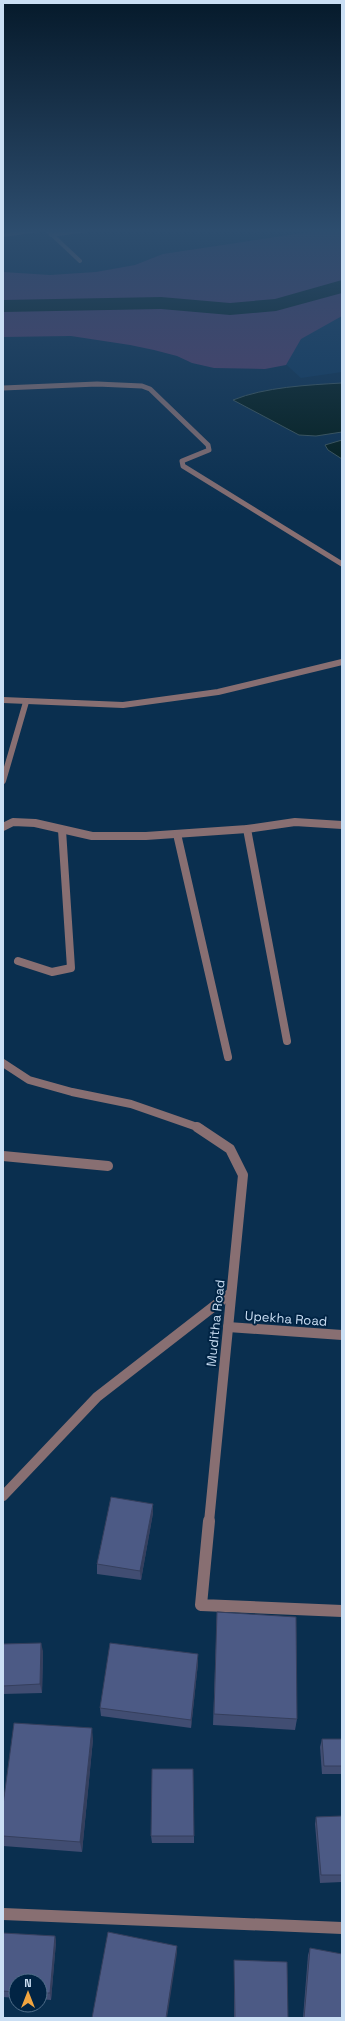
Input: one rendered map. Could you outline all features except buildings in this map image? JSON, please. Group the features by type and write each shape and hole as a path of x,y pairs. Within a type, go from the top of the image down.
{"street":[{"path":"3,388 97,384 128,385 150,389 208,445 209,450 201,455 186,458 182,461 183,466 342,564"},
{"path":"3,700 123,705 218,692 342,662"},
{"path":"3,781 26,702"},
{"path":"3,827 14,822 35,823 92,836 177,834 247,829 296,822 342,825"},
{"path":"247,829 286,1041"},
{"path":"18,961 52,972 71,968 62,830"},
{"path":"177,834 228,1057"},
{"name":"Muditha Road","path":"3,1063 29,1080 72,1092 131,1104 200,1128 230,1149 243,1175 201,1605 342,1611"},
{"path":"3,1156 108,1166"},
{"path":"3,1496 97,1397 231,1293"},
{"name":"Upekha Road","path":"228,1327 342,1334"},
{"path":"3,1914 342,1928"}],"shaded area":[{"path":"3,324 327,324 301,339 286,365 265,369 214,368 192,363 177,356 154,350 71,336 3,337"},
{"path":"320,324 342,324 342,372 301,378 267,347"},
{"path":"342,383 342,432 316,436 299,435 233,400 273,389"},
{"path":"342,440 342,459 328,450 325,445"}]}
